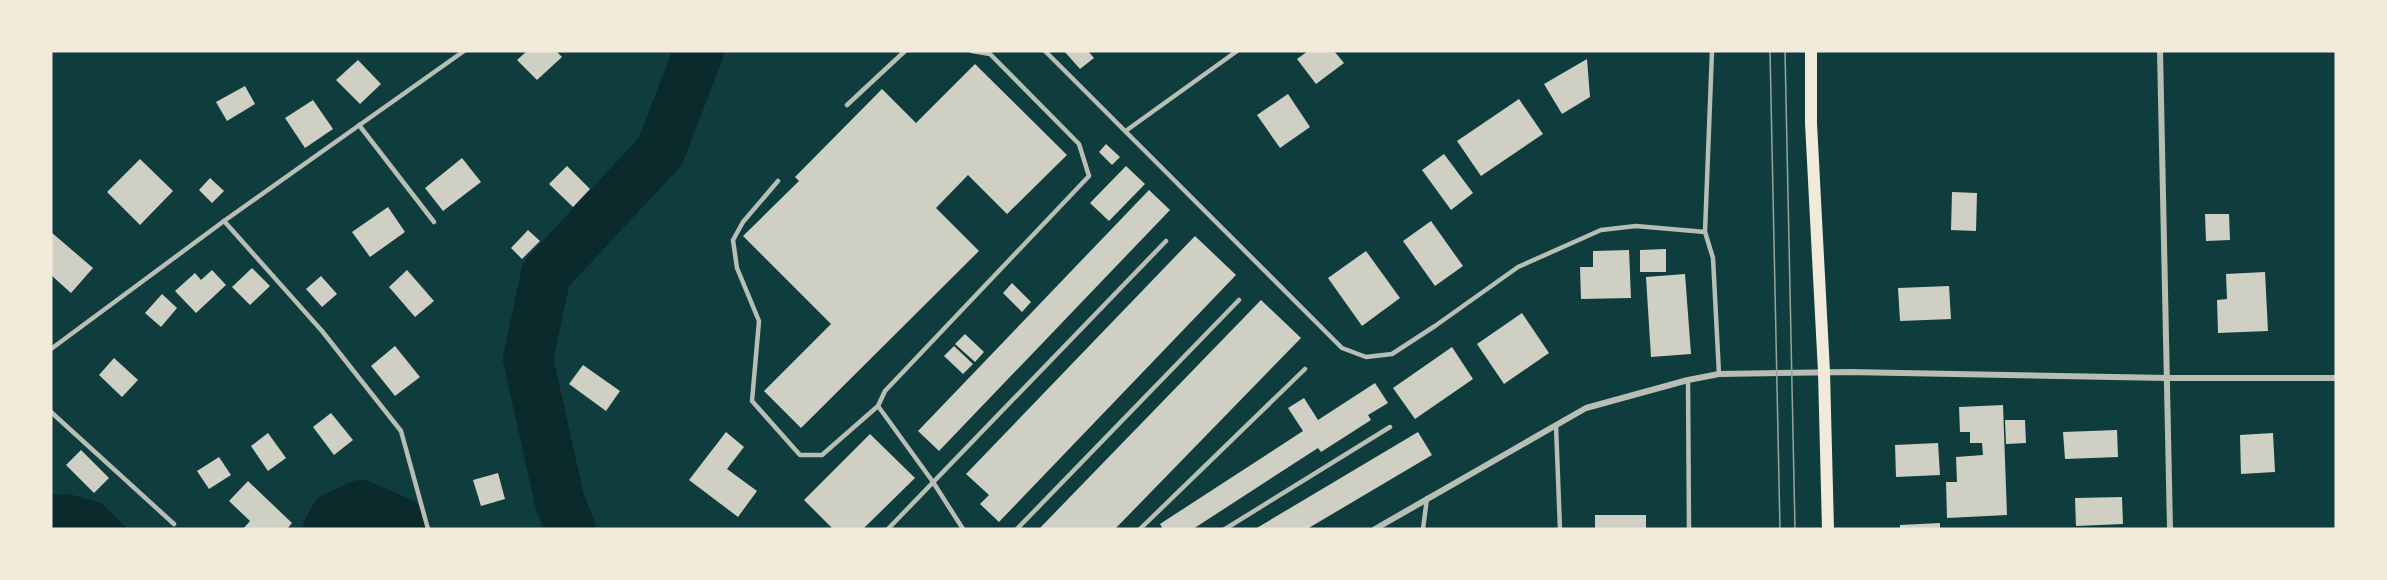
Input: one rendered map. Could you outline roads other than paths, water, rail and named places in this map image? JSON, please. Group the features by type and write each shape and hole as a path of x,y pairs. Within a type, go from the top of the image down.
{"main road":[{"path":"1811,51 1811,123 1824,372 1828,529"}],"street":[{"path":"2160,51 2170,529"},
{"path":"1375,529 1586,408 1688,380 1719,374 1824,372 2167,378 2336,378"}],"lane":[{"path":"51,349 224,221 464,51"},
{"path":"847,105 905,51"},
{"path":"778,181 743,222 733,240 737,268 759,321 752,401 800,455 822,455 878,406 885,391 1089,176 1079,144 990,54 972,51"},
{"path":"1045,51 1127,130 1342,348 1365,357 1392,354 1436,326 1518,267 1602,230 1636,226 1705,232"},
{"path":"1127,130 1237,51"},
{"path":"1712,51 1705,232 1713,258 1719,374"},
{"path":"359,125 434,222"},
{"path":"224,221 322,331 401,431 428,529"},
{"path":"888,529 1166,241"},
{"path":"1017,529 1239,300"},
{"path":"1140,529 1305,369"},
{"path":"1688,380 1689,529"},
{"path":"878,406 933,482 963,529"},
{"path":"51,412 174,524"},
{"path":"1556,426 1560,529"},
{"path":"1225,529 1390,427"},
{"path":"1422,529 1427,498"}],"water":[{"path":"69,494 101,503 128,529 51,529 51,495"}],"waterway":[{"path":"571,529 560,503 528,359 546,274 660,152 699,51"},
{"path":"328,529 335,517 361,505 400,522 402,529"}],"tram line":[{"path":"1770,51 1780,529"},
{"path":"1785,51 1795,529"}]}
